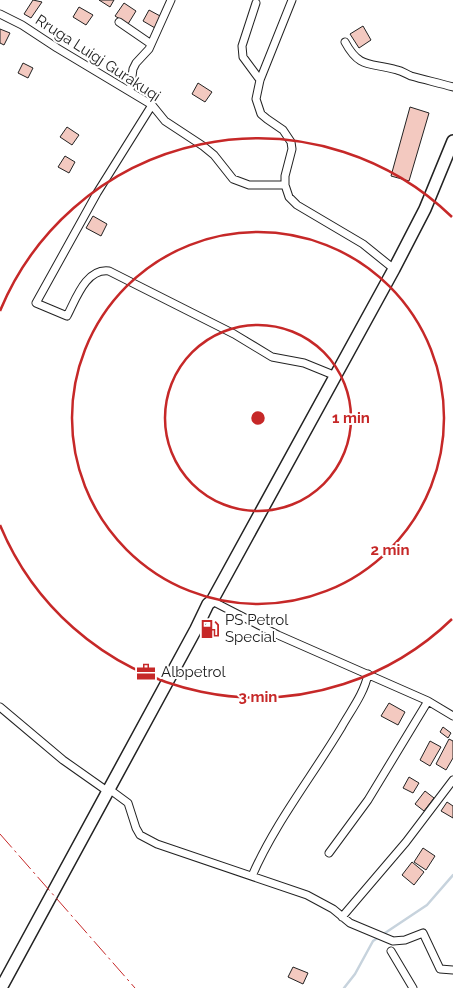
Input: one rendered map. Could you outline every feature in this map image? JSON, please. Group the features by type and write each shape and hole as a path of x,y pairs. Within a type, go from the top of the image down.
{"main road":[{"path":"0,988 208,604 212,601 394,270 432,192 453,141"}],"street":[{"path":"130,91 133,69 151,44 171,0"},
{"path":"292,0 257,90 258,107 267,119 282,130 291,142 292,149 285,176 289,197 297,205 362,244 394,270"},
{"path":"256,3 241,53 260,80"},
{"name":"Rruga Luigj Gurakuqi","path":"0,14 22,25 152,105 165,121 203,146 233,179 250,185 285,184"},
{"path":"119,22 151,44"},
{"path":"345,42 350,51 363,63 397,70 453,87"},
{"path":"152,105 97,193 36,303 67,316 91,276 102,270 109,271 241,338 272,357 304,363 336,376"},
{"path":"212,601 278,635 428,701 453,716"},
{"path":"252,876 258,861 283,817 324,757 362,694 368,674"},
{"path":"329,853 368,800 428,701"},
{"path":"0,707 63,760 128,803 138,832 143,838 308,894 321,901 350,923 393,941 405,940 423,933 440,969 453,970"},
{"path":"342,917 406,842 453,780"},
{"path":"391,950 412,988"}],"building":[{"path":"33,0 42,2 31,18 24,14"},
{"path":"99,0 114,0 110,7"},
{"path":"124,3 136,11 128,24 115,16"},
{"path":"79,7 93,15 86,25 73,17"},
{"path":"149,10 162,17 155,28 143,21"},
{"path":"363,26 371,40 359,48 350,34"},
{"path":"0,29 10,33 4,45 0,43"},
{"path":"23,63 33,68 28,78 18,73"},
{"path":"198,83 212,92 205,102 192,94"},
{"path":"410,107 429,113 409,181 391,176"},
{"path":"67,127 79,135 72,145 60,137"},
{"path":"65,156 75,162 69,173 58,167"},
{"path":"93,216 107,224 101,236 86,228"},
{"path":"389,703 405,712 398,725 381,716"},
{"path":"443,727 451,733 448,738 440,732"},
{"path":"449,739 453,741 453,758 446,770 436,764"},
{"path":"430,741 441,747 430,766 420,760"},
{"path":"409,777 419,783 413,793 403,788"},
{"path":"425,791 434,798 424,811 415,804"},
{"path":"447,802 453,806 453,818 441,811"},
{"path":"423,848 435,856 426,870 414,862"},
{"path":"412,862 424,872 414,885 402,875"},
{"path":"293,967 308,973 303,984 288,977"}],"waterway":[{"path":"344,988 355,974 373,941 427,905 453,875"}],"power":[{"path":"0,834 135,988"}],"place":[{"name":"PS Petrol Special","path":"210,629"},
{"name":"Albpetrol","path":"146,672"}]}
